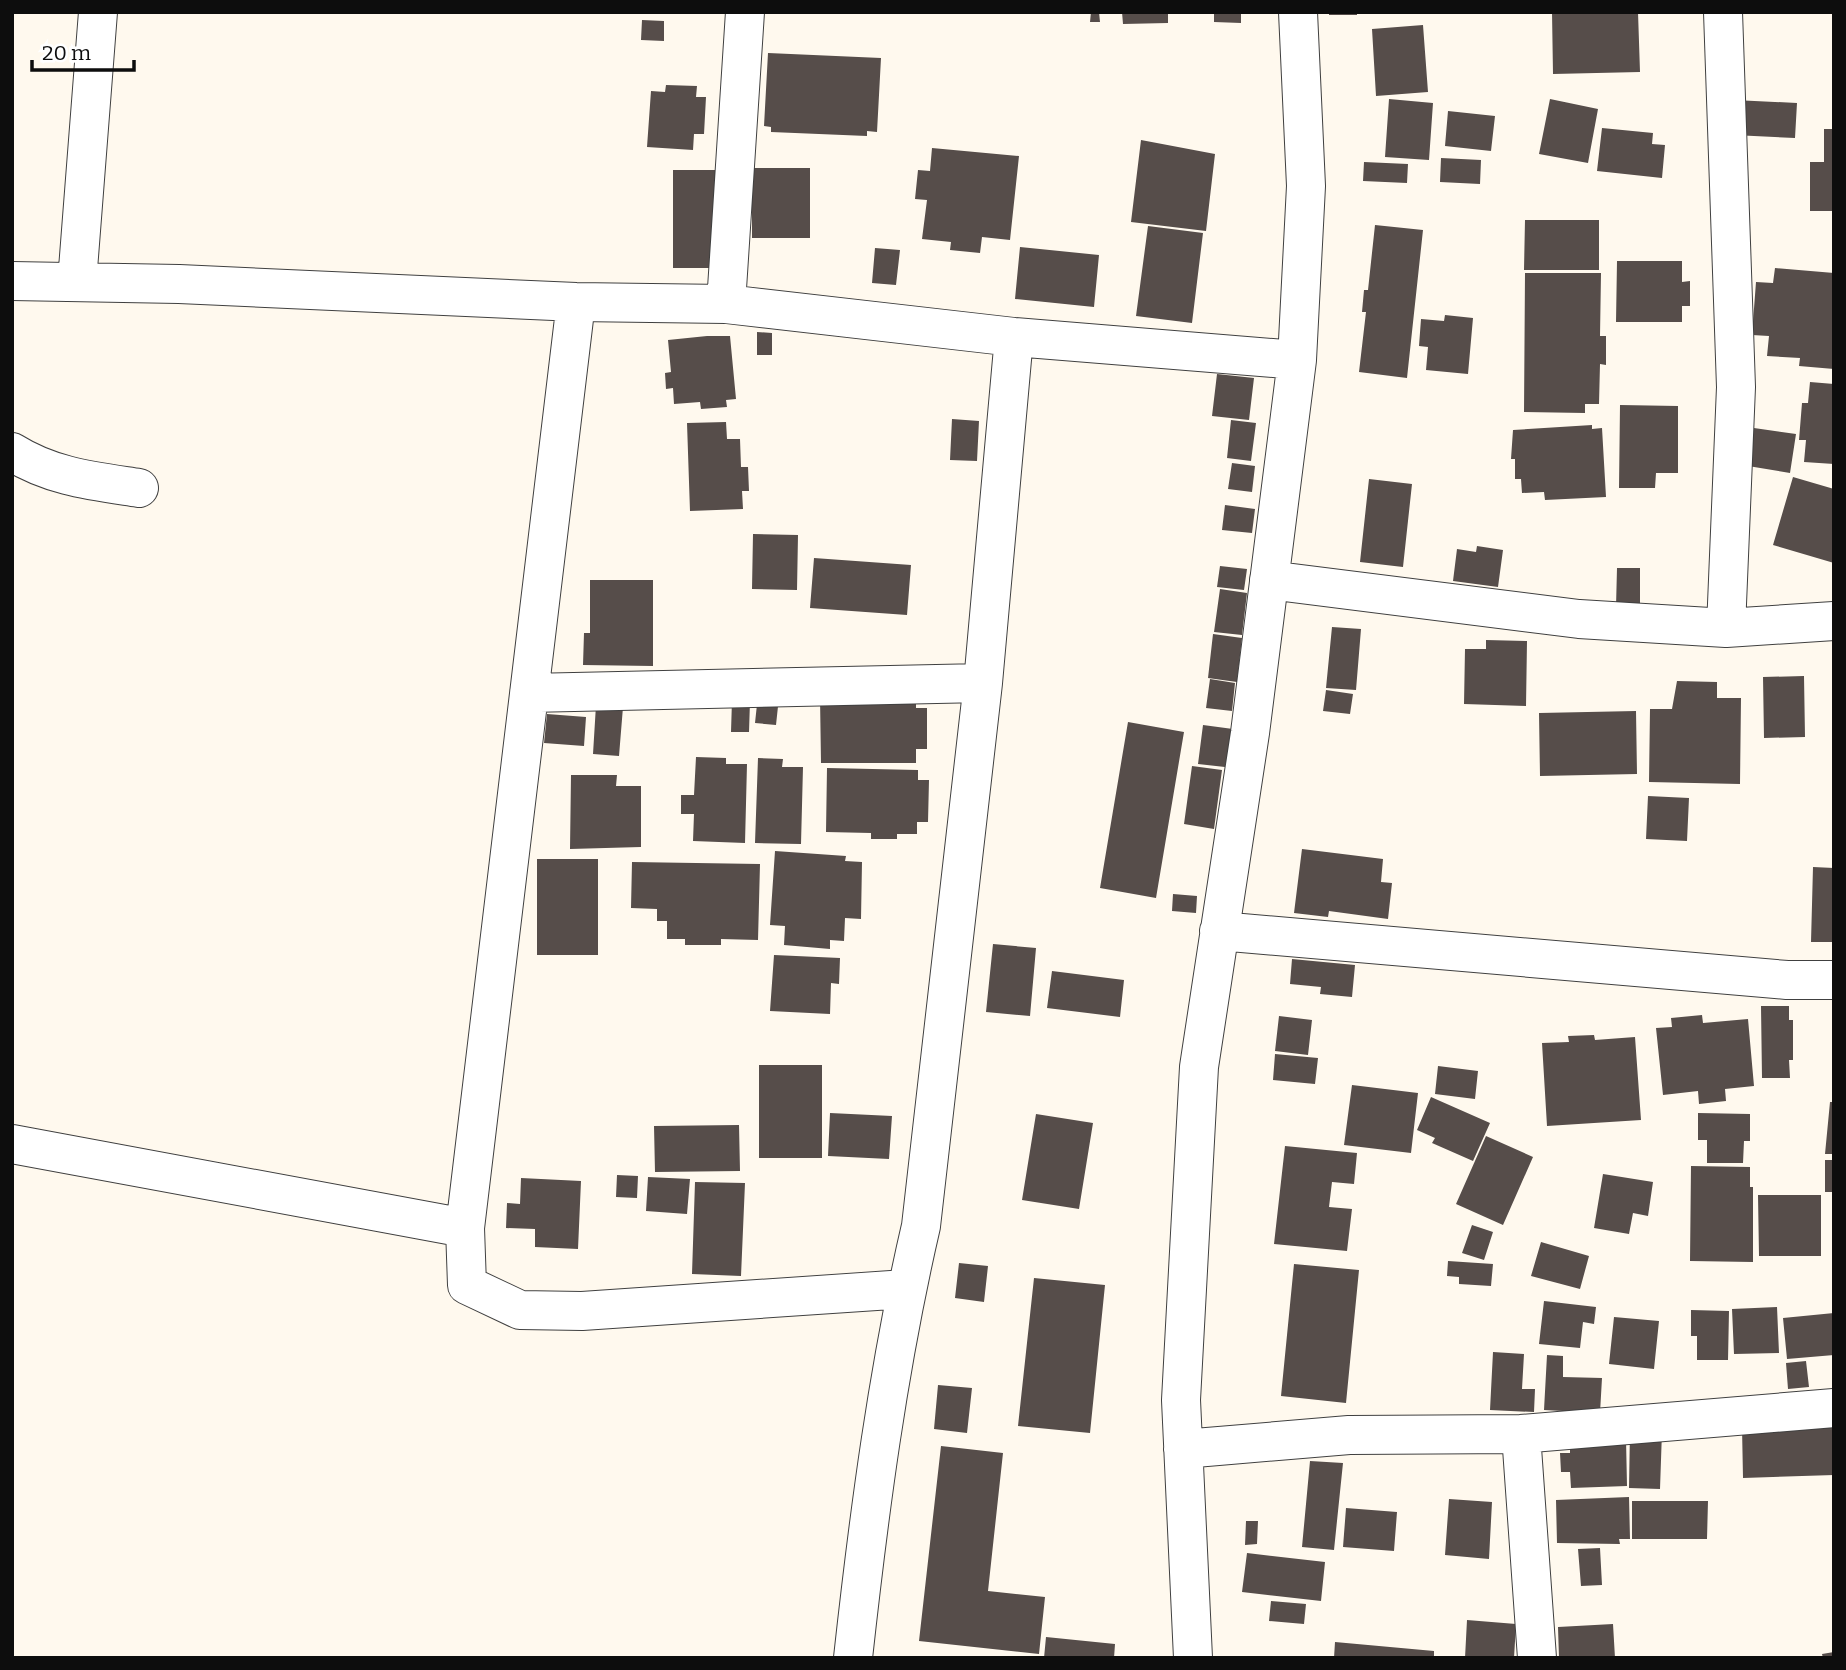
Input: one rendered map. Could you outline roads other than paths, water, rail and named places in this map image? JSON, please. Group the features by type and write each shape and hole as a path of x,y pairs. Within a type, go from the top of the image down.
{"street":[{"path":"77,282 98,12"},
{"path":"726,304 745,12"},
{"path":"1194,1658 1181,1400 1199,1067 1269,580 1297,360 1306,186 1298,12"},
{"path":"1723,12 1736,387 1727,628"},
{"path":"14,285 77,282 576,302 726,304 1014,337 1297,360"},
{"path":"576,302 465,1228 467,1284 520,1310 582,1311 906,1289"},
{"path":"853,1658 869,1508 906,1289 921,1226 983,683 1014,337"},
{"path":"12,452 35,467 71,478 139,488"},
{"path":"1269,580 1579,619 1727,628 1834,621"},
{"path":"529,693 983,683"},
{"path":"1219,931 1787,980 1834,980"},
{"path":"12,1144 465,1228"},
{"path":"1183,1449 1349,1435 1521,1434 1834,1408"},
{"path":"1521,1434 1537,1658"}]}
